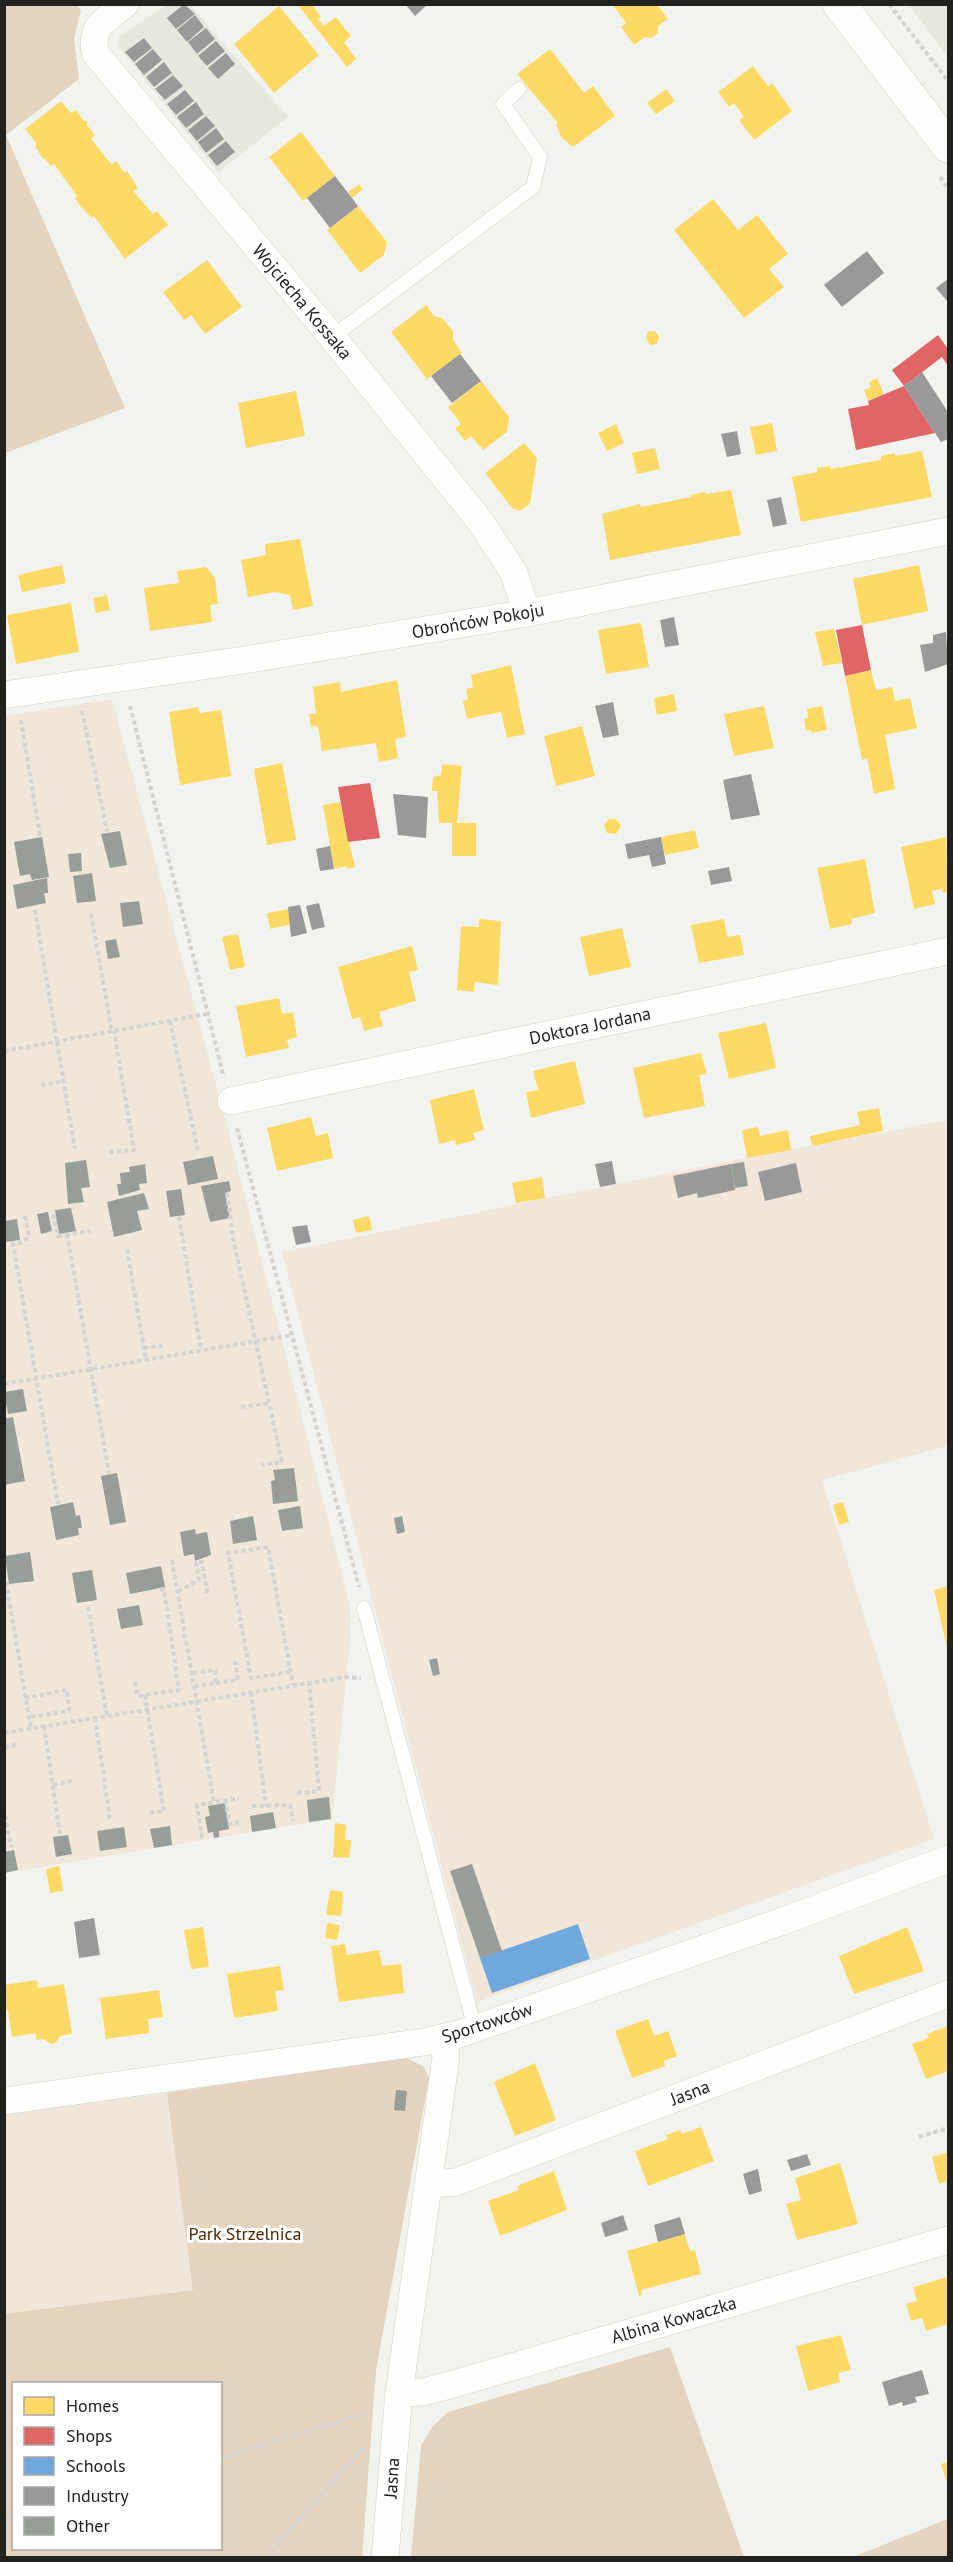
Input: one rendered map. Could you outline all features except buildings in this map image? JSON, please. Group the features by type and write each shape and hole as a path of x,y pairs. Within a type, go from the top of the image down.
{"street":[{"name":"Wojciecha Kossaka","path":"125,4 96,28 93,40 95,53 332,337 506,557 514,573 526,613"},
{"path":"839,4 948,146"},
{"name":"Obrońców Pokoju","path":"4,695 244,660 526,613 948,531"},
{"name":"Doktora Jordana","path":"231,1101 948,951"},
{"name":"Sportowców","path":"4,2101 444,2038 783,1921 948,1859"},
{"name":"Jasna","path":"429,2184 456,2182 948,1994"},
{"name":"Jasna","path":"386,2558 398,2402 446,2057 444,2038"},
{"name":"Albina Kowaczka","path":"398,2402 423,2392 948,2240"}],"lane":[{"path":"332,337 533,188 540,156 503,104 519,88"},
{"path":"364,1608 475,2029"}],"path":[{"path":"889,4 948,81"},
{"path":"124,676 135,732 207,1014 364,1608"},
{"path":"82,707 107,831"},
{"path":"20,716 40,836"},
{"path":"35,910 75,1149"},
{"path":"91,914 135,1150 109,1152"},
{"path":"4,1051 207,1014"},
{"path":"170,1021 198,1151"},
{"path":"41,1084 63,1081"},
{"path":"227,1193 233,1238 282,1462 262,1465"},
{"path":"53,1214 58,1236 90,1231"},
{"path":"26,1216 29,1236 23,1242 13,1244 58,1504"},
{"path":"179,1217 201,1350"},
{"path":"67,1234 108,1473"},
{"path":"127,1249 146,1360"},
{"path":"4,1384 292,1335"},
{"path":"144,1348 166,1345"},
{"path":"241,1407 269,1403"},
{"path":"290,1672 251,1678 228,1553 268,1547 293,1685"},
{"path":"172,1560 214,1802"},
{"path":"178,1591 199,1580 196,1562 202,1562 208,1596"},
{"path":"6,1582 30,1729"},
{"path":"135,1682 138,1696 179,1690 164,1589 157,1590"},
{"path":"88,1607 107,1716"},
{"path":"195,1686 238,1680 235,1661"},
{"path":"193,1673 214,1670 216,1683"},
{"path":"4,1733 309,1682 346,1677 383,1679"},
{"path":"297,1793 319,1791 309,1682"},
{"path":"25,1698 67,1690 69,1711 28,1716"},
{"path":"251,1692 266,1806"},
{"path":"145,1695 164,1811 148,1813"},
{"path":"95,1718 110,1819"},
{"path":"44,1726 60,1834"},
{"path":"4,1747 16,1745"},
{"path":"52,1785 72,1781"},
{"path":"202,1838 197,1805 238,1798"},
{"path":"225,1800 230,1824 239,1822"},
{"path":"252,1806 290,1804 293,1821"},
{"path":"4,1808 11,1847"},
{"path":"919,2137 948,2128"},
{"path":"222,2457 398,2402"},
{"path":"266,2558 359,2452 375,2443 394,2444"}],"shaded area":[{"path":"166,5 190,5 288,117 218,172 117,45 120,36"},
{"path":"909,5 948,5 948,57"}],"green space":[{"path":"5,4 77,5 81,10 74,38 79,79 6,135 125,408 5,453"},
{"path":"112,699 227,1126 347,1593 351,1616 350,1642 332,1819 5,1873 5,716"},
{"path":"948,1120 948,1446 822,1480 934,1839 477,2002 282,1252 730,1161"},
{"name":"Park Strzelnica","path":"405,2057 424,2067 429,2078 376,2370 362,2557 5,2557 4,2314 193,2290 167,2093"},
{"name":"Park Strzelnica","path":"391,2059 409,2060 422,2067 429,2078 376,2370 362,2557 5,2557 4,2114 167,2093"},
{"path":"670,2347 744,2557 411,2557 421,2446 432,2427 448,2412"},
{"path":"948,2519 948,2557 853,2557"}]}
